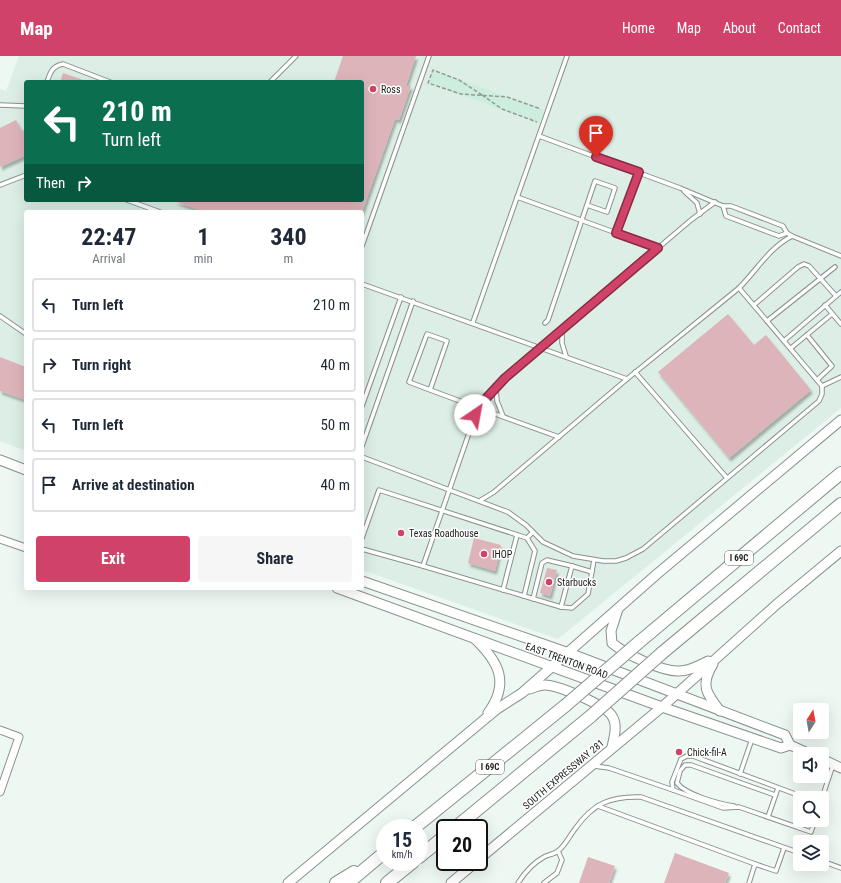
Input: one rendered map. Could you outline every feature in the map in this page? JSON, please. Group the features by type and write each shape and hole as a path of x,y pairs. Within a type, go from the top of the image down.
{"highway":[{"name":"I 69C","path":"425,819 566,705 841,473"},
{"name":"I 69C","path":"466,819 591,716 662,652 841,504"},
{"path":"428,850 436,843"},
{"path":"348,883 376,859"},
{"path":"336,883 371,863"},
{"path":"387,883 402,871"},
{"path":"391,883 404,871"}],"main road":[{"path":"288,883 497,709 522,693 734,508 841,420"},
{"path":"0,460 24,469"},
{"name":"SOUTH EXPRESSWAY 281","path":"488,852 589,766 662,707 777,604 841,551"},
{"name":"EAST TRENTON ROAD","path":"364,582 569,653 676,695 785,735 790,745 794,747"},
{"name":"EAST TRENTON ROAD","path":"343,590 662,707 781,748 790,745"},
{"path":"619,607 611,631 612,643 635,658 681,672 717,657"},
{"path":"473,637 486,649 495,661 500,677 499,689 494,704 478,725"},
{"path":"717,657 707,674 705,683 707,694 720,711"},
{"path":"522,693 540,685 558,687 604,708 614,720 612,747"},
{"path":"451,883 465,871"}],"street":[{"path":"0,539 24,547"},
{"path":"0,730 19,737 0,792"}],"lane":[{"path":"272,80 296,56"},
{"path":"364,240 429,56"},
{"path":"473,322 567,56"},
{"path":"48,80 51,72 56,66 63,64 105,80"},
{"path":"0,105 24,106"},
{"path":"539,136 639,172 723,206 731,206 783,226 787,233 792,236 841,256"},
{"path":"616,233 639,172"},
{"path":"0,186 24,176"},
{"path":"545,323 548,320 595,181 615,188 607,212 587,205"},
{"path":"680,188 697,203 700,214"},
{"path":"517,198 658,248"},
{"path":"132,202 154,210"},
{"path":"423,566 448,488 478,407 496,388 562,330 658,248 715,202"},
{"path":"723,206 726,216 779,236 787,233"},
{"path":"481,500 494,492 635,372 739,288 754,273 772,249 792,236"},
{"path":"754,305 798,267 804,264 809,266 836,296"},
{"path":"767,321 835,267"},
{"path":"364,285 543,347 627,379"},
{"path":"364,458 481,500 508,512 543,542 559,551 573,556 594,560 616,561 626,558 643,549 819,401 822,394 822,386 785,340 739,288"},
{"path":"785,340 841,292"},
{"path":"364,400 401,297"},
{"path":"364,440 413,301"},
{"path":"825,305 841,324"},
{"path":"791,348 832,314"},
{"path":"0,316 24,333"},
{"path":"562,330 562,343 566,356"},
{"path":"430,390 447,342 427,334 410,382 430,390 559,437"},
{"path":"807,335 832,366 817,380"},
{"path":"635,372 726,478"},
{"path":"822,386 841,377"},
{"path":"496,388 497,401 503,416"},
{"path":"364,532 379,490 527,538 535,551 524,596"},
{"path":"527,538 533,532"},
{"path":"503,590 517,535"},
{"path":"364,550 561,607 572,608 588,594 594,560"},
{"path":"533,599 542,563 547,560 592,572"},
{"path":"561,607 572,566"},
{"path":"740,774 752,738"},
{"path":"673,790 672,782 678,764 681,759 687,756 693,756 793,793"},
{"path":"776,795 691,765 685,765 680,771 677,783 680,788 716,802 739,807 793,826"},
{"path":"589,766 600,766 723,808 739,807"},
{"path":"825,791 837,766"},
{"path":"768,817 778,788"},
{"path":"518,883 529,868 544,857 558,851 581,820 598,806 622,796 641,797 793,851"},
{"path":"598,806 776,871 784,848"},
{"path":"797,827 811,832 813,827"},
{"path":"544,883 557,873 562,860 558,851"},
{"path":"749,883 755,864"},
{"path":"829,864 841,868"}],"path":[{"path":"539,123 502,109 482,96 458,80 433,70 428,83 461,94 482,96 507,97 544,110"}],"shaded area":[{"path":"19,56 841,56 841,408 558,639 364,571 364,210 24,210 24,450 0,441 0,89 6,91"}],"green space":[{"path":"433,70 544,110 539,123 428,83"}],"building":[{"path":"343,56 416,56 406,86 411,86 399,120 395,119 363,210 199,210 177,202 364,202 364,80 335,80"},
{"path":"63,73 83,80 61,80"},
{"path":"16,120 22,131 24,130 24,156 0,167 0,128"},
{"path":"728,314 754,345 766,335 811,390 729,458 658,372"},
{"path":"0,357 24,366 24,399 0,391"},
{"name":"IHOP","path":"474,538 501,545 495,571 468,563"},
{"name":"Starbucks","path":"547,568 557,570 550,596 540,593"},
{"path":"675,853 729,873 725,883 664,883"},
{"path":"588,857 615,866 609,883 579,883"}],"place":[{"name":"Ross","path":"373,89"},
{"name":"Texas Roadhouse","path":"401,533"},
{"name":"IHOP","path":"484,554"},
{"name":"Starbucks","path":"549,582"},
{"name":"Chick-fil-A","path":"679,752"}],"route":[{"path":"475,415 478,407 505,378 658,248 616,233 639,172 596,157"}]}
